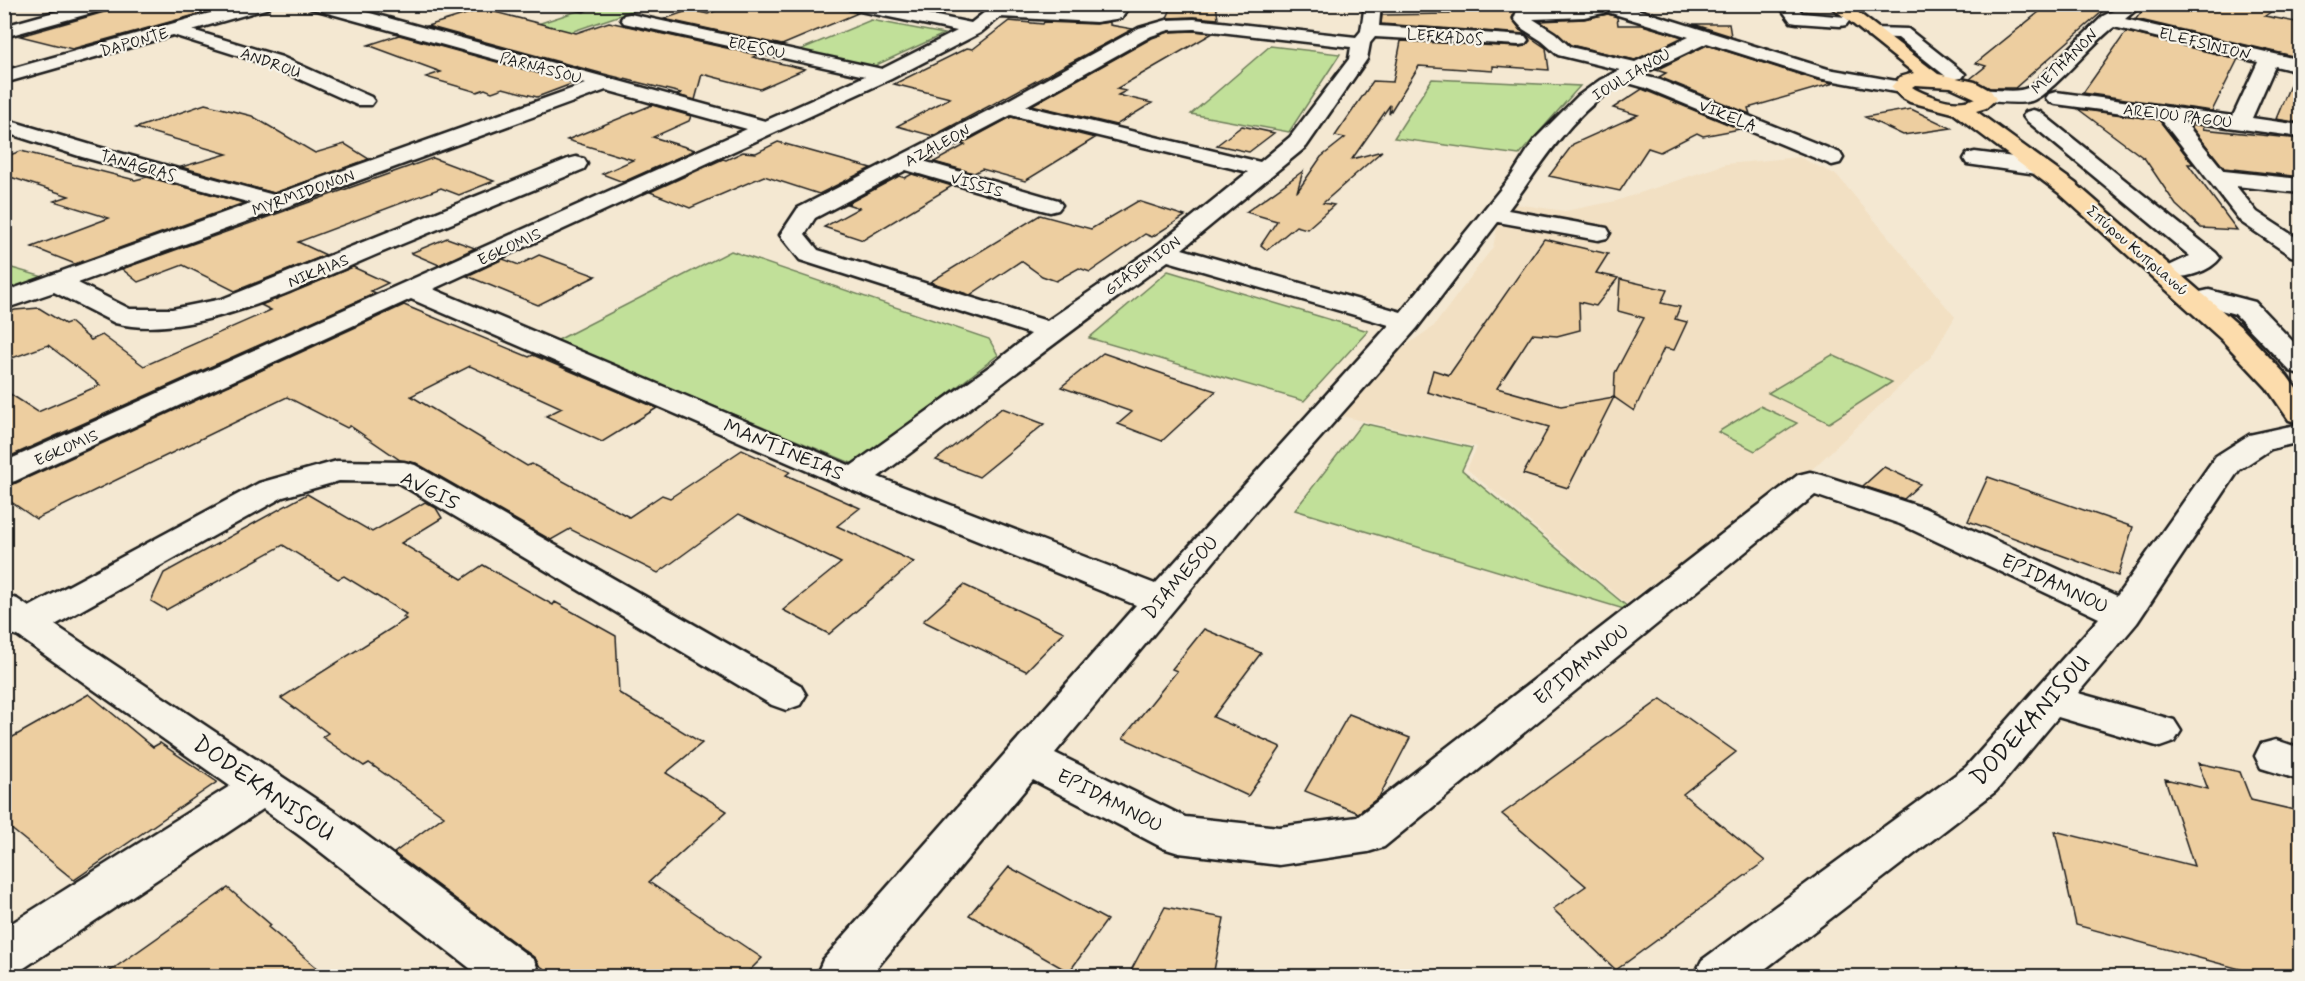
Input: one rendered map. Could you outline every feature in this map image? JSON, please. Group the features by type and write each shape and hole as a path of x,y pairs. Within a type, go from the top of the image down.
{"main road":[{"path":"1818,4 1874,33 1917,82"},
{"path":"1838,13 1917,82 1968,86 1972,102 1923,100 1912,96 1917,82"},
{"name":"Σπύρου Κυπριανού","path":"1972,102 2232,334 2277,382 2301,414"},
{"name":"Σπύρου Κυπριανού","path":"2041,164 2178,271 2251,335 2301,388"}],"street":[{"path":"4,32 104,4"},
{"name":"DAPONTE","path":"4,77 263,4"},
{"name":"PARNASSOU","path":"316,4 767,128"},
{"path":"850,4 974,29"},
{"path":"1002,8 1096,17 1116,14 1122,4"},
{"name":"GIASEMION","path":"854,479 1003,370 1051,331 1164,252 1298,142 1368,44 1373,4"},
{"path":"1786,4 1797,18 1838,13"},
{"name":"METHANON","path":"1972,102 2027,96 2037,92 2090,35 2109,20 2138,4"},
{"path":"2292,4 2301,7"},
{"path":"1604,6 1825,74 1917,82"},
{"name":"VIKELA","path":"1604,6 1584,12 1528,14 1523,15 1522,19 1534,32 1546,35 1555,46 1564,51 1629,72 1832,158"},
{"name":"EGKOMIS","path":"4,474 884,75 974,29 1002,8"},
{"name":"ERESOU","path":"630,19 884,75"},
{"name":"ELEFSINION","path":"2109,20 2301,66"},
{"name":"AZALEON","path":"1051,331 810,255 792,236 806,213 1008,108 1145,32 1167,25 1194,24 1368,44"},
{"name":"ANDROU","path":"175,30 275,61 364,100"},
{"path":"1874,33 1902,33 1955,74"},
{"name":"IOULIANOU","path":"1520,179 1543,144 1585,100 1629,72 1684,45 1706,38"},
{"name":"LEFKADOS","path":"1368,44 1519,40"},
{"path":"2240,123 2269,59"},
{"name":"MYRMIDONON","path":"4,301 603,84"},
{"name":"AREIOU PAGOU","path":"2056,98 2301,131"},
{"path":"1008,108 1263,169"},
{"path":"2166,114 2249,217 2301,251"},
{"path":"2032,116 2207,258 2178,271"},
{"name":"TANAGRAS","path":"4,125 90,152 273,202"},
{"path":"1975,159 2041,164 2088,161"},
{"name":"VISSIS","path":"903,162 1050,205"},
{"name":"NIKAIAS","path":"55,282 125,317 172,317 229,306 576,164"},
{"path":"2216,177 2301,186"},
{"name":"DIAMESOU","path":"840,976 1246,500 1323,418 1407,322 1520,179"},
{"path":"1492,214 1598,232"},
{"path":"1164,252 1407,322"},
{"name":"MANTINEIAS","path":"412,290 854,479 1160,600"},
{"path":"2209,298 2245,308 2301,365"},
{"name":"DODEKANISOU","path":"1719,976 1981,779 2124,615 2227,463 2260,442 2301,433"},
{"name":"AVGIS","path":"15,616 271,490 337,471 404,472 786,694"},
{"name":"EPIDAMNOU","path":"1027,758 1179,835 1279,846 1368,834 1810,482 1912,516 2124,615"},
{"name":"DODEKANISOU","path":"15,616 319,825 517,976"},
{"path":"2050,700 2160,731"},
{"path":"4,956 264,786"}],"shaded area":[{"path":"1799,157 1837,175 1955,317 1931,357 1806,475 1626,603 1467,469 1477,447 1342,416 1384,361 1434,326 1493,247 1499,219 1516,204 1565,211 1616,201 1726,164"}],"green space":[{"path":"596,5 650,5 512,52 479,43"},
{"path":"871,20 944,34 872,67 797,51"},
{"path":"1270,46 1340,54 1289,132 1191,114"},
{"path":"1432,79 1580,86 1519,155 1394,138"},
{"path":"731,251 989,339 998,355 856,465 556,341"},
{"path":"5,266 47,278 5,293"},
{"path":"1168,271 1368,331 1304,401 1089,338"},
{"path":"1832,355 1892,382 1829,423 1768,393"},
{"path":"1760,406 1797,423 1755,451 1718,432"},
{"path":"1362,423 1472,448 1462,470 1629,608 1627,610 1295,510"}],"building":[{"path":"114,4 212,4 213,10 72,49 20,36 111,10"},
{"path":"732,4 840,4 849,11 858,13 782,45 664,19 690,10 708,14"},
{"path":"1054,4 1110,4 1109,8 1096,10 1052,8"},
{"path":"1173,4 1216,4 1218,19 1167,18"},
{"path":"1442,4 1563,4 1517,9 1512,18 1521,31 1546,48 1549,70 1493,66 1493,71 1419,66 1389,114 1390,105 1352,159 1382,151 1323,203 1334,205 1307,229 1296,226 1267,250 1261,245 1277,221 1246,212 1303,171 1297,192 1321,157 1345,138 1335,136 1373,81 1393,82 1401,41 1519,47 1525,46 1530,41 1525,34 1381,24 1382,15 1450,14"},
{"path":"2049,4 2071,4 2103,11 2015,88 1990,88 1970,79 1986,66 1976,63"},
{"path":"2147,4 2282,4 2265,16 2301,23 2301,58 2136,19"},
{"path":"483,9 576,33 609,22 758,55 753,57 805,69 760,89 702,74 695,100 677,95 681,93 427,26"},
{"path":"1608,14 1617,17 1618,25 1642,25 1683,37 1635,60 1571,45 1540,21 1584,19"},
{"path":"1009,21 1043,24 1044,22 1096,24 1110,22 1110,25 1133,29 933,136 897,126 950,98 894,84 967,48 973,49"},
{"path":"1693,24 1729,24 1731,36"},
{"path":"1169,32 1213,33 1116,89 1126,91 1118,95 1152,103 1116,125 1032,105 1152,38"},
{"path":"2126,32 2238,59 2212,111 2083,93"},
{"path":"399,35 574,83 537,97 503,88 492,92 485,89 477,92 426,77 441,72 368,45"},
{"path":"1707,45 1817,80 1834,83 1748,108 1750,114 1659,77 1666,73 1656,70"},
{"path":"2295,73 2301,74 2301,123 2276,119"},
{"path":"1642,89 1740,129 1703,136 1697,133 1660,152 1648,148 1620,191 1549,176 1573,144 1638,115 1613,108"},
{"path":"205,104 252,116 315,153 345,144 369,159 274,193 181,167 227,154 136,128"},
{"path":"652,105 691,116 689,121 653,137 695,150 623,182 602,174 633,160 567,140"},
{"path":"1911,109 1951,128 1903,135 1865,117"},
{"path":"2078,109 2159,120 2193,164 2188,164 2237,230 2201,228 2176,205 2145,159"},
{"path":"1011,117 1095,138 1025,181 982,169 974,173 934,162 965,145 961,144"},
{"path":"2189,124 2204,126 2203,129 2301,139 2301,177 2224,168"},
{"path":"1242,126 1274,133 1249,152 1217,145"},
{"path":"778,142 871,168 819,194 764,176 690,208 650,192 723,159 726,160 743,152 756,153"},
{"path":"21,151 135,180 147,177 244,203 75,264 32,247 109,218 54,201 69,196 4,175 4,157"},
{"path":"433,158 494,181 459,195 441,188 298,242 326,255 235,291 183,265 138,282 122,269"},
{"path":"912,174 952,186 863,240 824,227 859,208 847,204 899,176 905,178"},
{"path":"1138,201 1185,216 1152,237 1145,234 1090,272 1079,268 1056,281 1042,276 1021,261 970,295 930,282 1040,215 1091,229"},
{"path":"447,238 475,248 439,265 411,253"},
{"path":"1544,239 1608,254 1596,273 1618,278 1596,306 1579,302 1580,330 1557,336 1532,334 1497,388 1561,406 1614,397 1568,488 1523,474 1549,427 1427,392 1433,370 1449,375"},
{"path":"539,255 596,276 538,305 467,276 503,259 519,265"},
{"path":"353,267 388,283 371,291 376,293 4,459 4,390 38,412 100,385 48,345 4,361 4,314 15,310 39,308 65,324 70,322 91,340 102,335 144,366 271,310 261,305"},
{"path":"1620,279 1667,290 1661,303 1680,307 1675,319 1687,322 1674,350 1664,348 1634,411 1614,397 1615,373 1644,318 1618,311"},
{"path":"404,305 529,357 533,355 657,408 602,442 546,416 562,408 470,366 411,396 527,466 532,464 629,517 662,495 670,498 742,450 790,472 786,475 860,508 837,526 914,562 829,634 783,610 841,563 739,514 658,573 570,529 551,540 416,463 400,460 350,426 347,428 287,397 36,519 4,497 4,486 16,483"},
{"path":"1103,353 1216,391 1162,441 1118,424 1132,412 1061,387"},
{"path":"1002,408 1044,424 979,477 936,460"},
{"path":"1884,467 1920,484 1904,499 1863,486"},
{"path":"1988,477 2133,527 2118,576 1968,521"},
{"path":"307,494 372,532 425,502 436,508 442,518 401,543 462,579 483,565 553,605 555,602 616,636 619,693 702,743 666,773 727,811 649,882 762,958 744,976 554,976 539,965 535,958 394,853 444,816 369,763 364,766 322,737 328,733 281,698 406,619 403,617 406,614 344,576 338,579 283,545 166,610 151,601 164,573"},
{"path":"964,585 1064,632 1026,671 923,621"},
{"path":"1204,629 1261,653 1213,717 1281,747 1248,796 1123,738 1177,671 1172,669"},
{"path":"89,694 153,747 160,743 217,782 74,880 4,823 4,742"},
{"path":"1661,699 1736,752 1683,794 1765,861 1616,970 1553,909 1586,886 1502,814"},
{"path":"1349,714 1410,738 1379,797 1358,813 1305,791"},
{"path":"2198,763 2240,772 2251,800 2294,810 2301,826 2301,976 2266,976 2076,925 2055,831 2194,866 2165,779 2208,789"},
{"path":"1009,867 1107,920 1069,972 969,915"},
{"path":"228,888 271,925 268,927 327,976 103,976"},
{"path":"1165,907 1224,918 1213,976 1128,976"}]}
